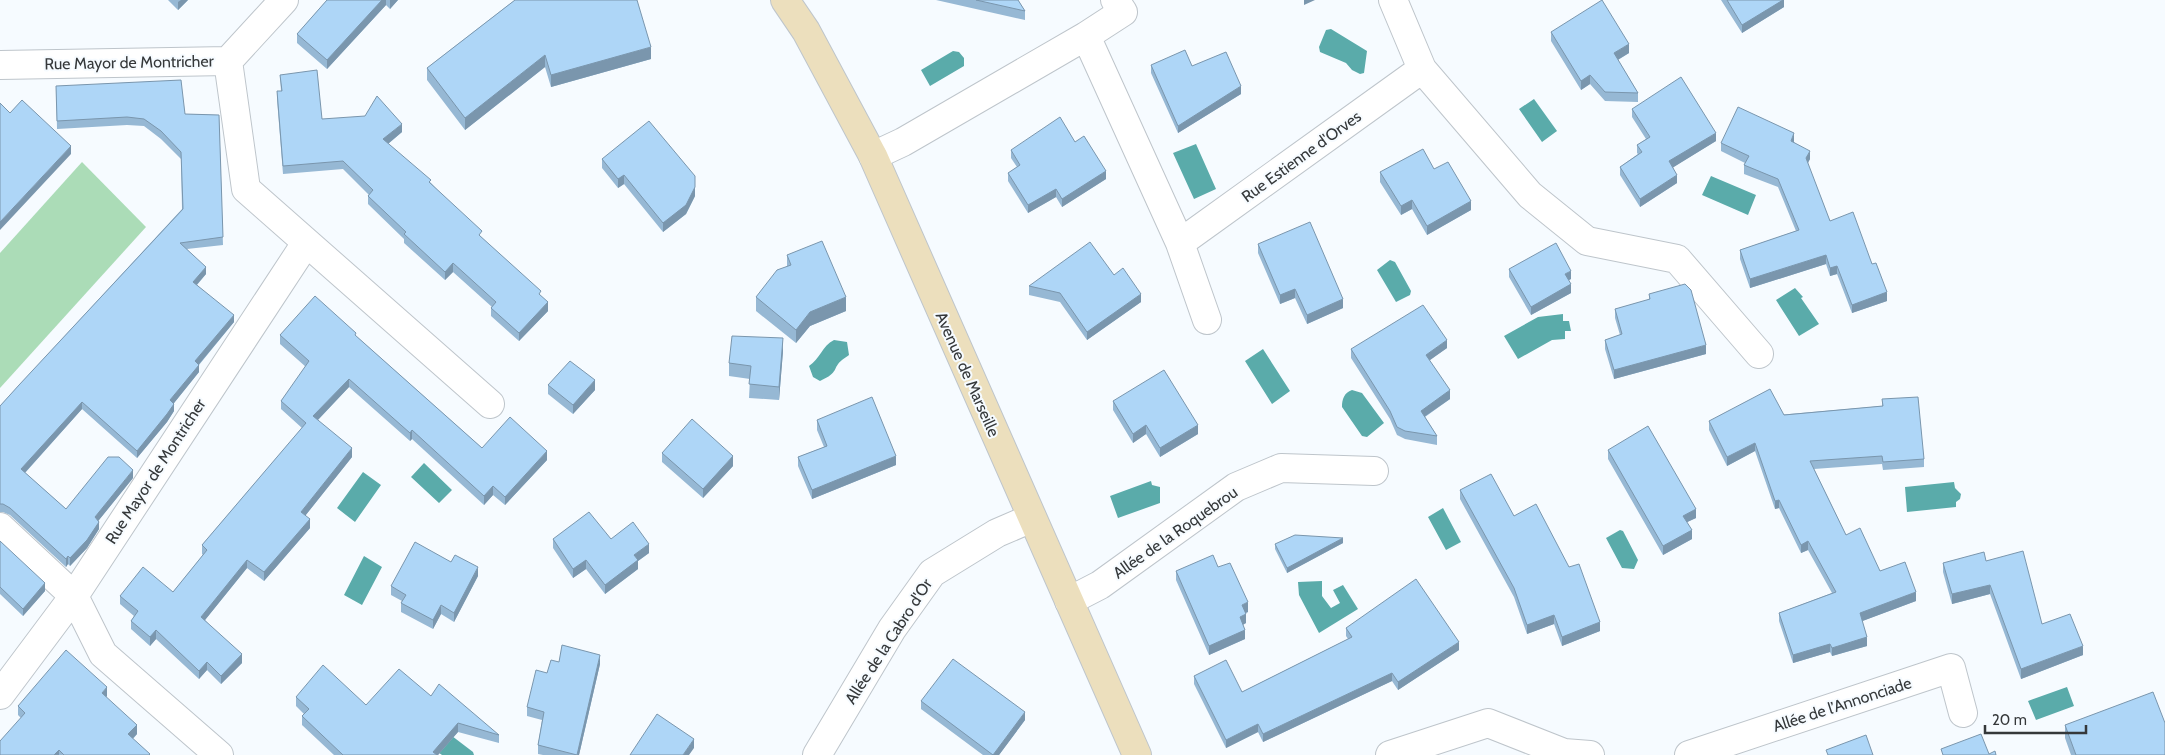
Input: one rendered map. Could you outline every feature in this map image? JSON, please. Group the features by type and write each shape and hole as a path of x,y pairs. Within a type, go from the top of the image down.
{"street":[{"path":"228,61 284,0"},
{"name":"Avenue de Marseille","path":"785,0 806,31 873,156 1136,755"},
{"path":"873,156 903,142 1086,36 1123,12 1115,0"},
{"path":"1393,0 1422,69 1530,196 1588,241 1677,260 1759,354"},
{"path":"1086,36 1180,243 1207,320"},
{"name":"Rue Mayor de Montricher","path":"0,65 228,61 246,189 490,404"},
{"name":"Rue Estienne d'Orves","path":"1180,243 1422,69"},
{"name":"Rue Mayor de Montricher","path":"0,695 74,596 306,243"},
{"name":"Allée de la Roquebrou","path":"1069,601 1100,584 1236,487 1282,468 1374,471"},
{"name":"Allée de la Cabro d'Or","path":"817,755 892,629 932,573 997,534 1032,518"},
{"path":"0,526 74,596 103,654 219,755"},
{"name":"Allée de l’Annonciade","path":"1689,755 1951,668 1963,713"},
{"path":"1390,755 1488,723 1564,753 1590,755"}],"green space":[{"path":"82,162 146,227 0,388 0,253"}],"water":[{"path":"1331,29 1367,51 1364,73 1360,74 1352,70 1346,63 1320,52 1319,47 1326,30"},
{"path":"953,51 959,52 964,58 964,66 930,86 921,70"},
{"path":"1534,99 1557,131 1542,142 1519,109"},
{"path":"1196,144 1216,189 1194,199 1173,153"},
{"path":"1711,176 1756,195 1748,215 1702,195"},
{"path":"1390,260 1395,262 1411,291 1410,295 1396,302 1377,270"},
{"path":"1795,288 1803,297 1801,298 1819,324 1799,336 1776,300"},
{"path":"1563,314 1563,321 1569,321 1571,331 1565,331 1565,339 1552,340 1518,359 1504,336 1538,317"},
{"path":"834,340 847,342 849,355 839,363 833,373 820,381 813,377 809,366"},
{"path":"1263,349 1290,391 1272,404 1245,361"},
{"path":"1352,390 1362,393 1384,423 1367,437 1362,436 1342,407 1344,397"},
{"path":"424,463 452,490 439,503 411,477"},
{"path":"363,472 381,485 355,522 337,508"},
{"path":"1151,481 1152,485 1160,487 1160,503 1118,518 1110,496"},
{"path":"1954,482 1955,488 1961,494 1960,499 1956,502 1956,507 1907,512 1905,487"},
{"path":"1443,508 1461,542 1446,550 1428,517"},
{"path":"1620,530 1623,531 1638,560 1634,569 1622,568 1606,538"},
{"path":"364,556 382,567 362,605 344,595"},
{"path":"1322,581 1322,596 1331,608 1340,603 1333,590 1343,585 1358,609 1319,633 1299,595 1298,582"},
{"path":"2067,687 2074,706 2036,720 2028,701"},
{"path":"452,736 473,752 474,755 442,755 439,753"}],"building":[{"path":"327,0 382,0 327,60 297,34"},
{"path":"515,0 637,0 651,47 551,75 545,55 465,118 427,68"},
{"path":"976,0 1018,0 1025,11"},
{"path":"1602,0 1629,44 1614,53 1638,93 1605,92 1590,75 1581,81 1551,32"},
{"path":"1727,0 1783,0 1742,25"},
{"path":"1185,50 1192,66 1226,52 1241,86 1178,126 1151,65"},
{"path":"317,70 322,119 365,116 377,96 402,124 383,139 431,180 429,182 482,231 479,235 541,291 539,294 548,302 519,333 491,308 496,302 453,263 445,272 404,234 406,232 368,196 373,190 343,161 283,166 277,91 282,91 280,75"},
{"path":"1681,77 1716,133 1669,161 1677,175 1640,199 1620,167 1642,152 1637,145 1650,137 1632,109"},
{"path":"181,80 185,114 219,115 223,237 180,243 206,267 193,282 234,315 195,361 199,365 170,400 174,404 137,451 82,402 21,469 66,509 108,457 119,457 133,470 95,517 99,522 87,540 70,558 68,556 66,559 10,508 0,504 0,406 183,209 181,152 161,131 144,119 127,117 57,121 56,86"},
{"path":"22,100 71,146 0,222 0,103 10,113"},
{"path":"1738,107 1794,133 1791,141 1810,151 1806,158 1830,221 1853,212 1872,264 1876,263 1887,292 1852,305 1837,266 1830,268 1826,255 1750,279 1740,250 1799,230 1778,179 1744,165 1749,156 1721,143"},
{"path":"1060,117 1075,142 1084,136 1106,171 1062,199 1056,189 1028,205 1008,173 1020,165 1011,150"},
{"path":"649,121 695,176 695,187 686,205 663,223 624,175 618,179 602,159"},
{"path":"1423,149 1434,169 1448,162 1471,201 1427,226 1412,200 1401,206 1380,172"},
{"path":"1310,222 1343,299 1307,315 1295,289 1280,295 1258,244"},
{"path":"822,241 846,297 810,312 796,330 756,297 777,270 791,265 787,255"},
{"path":"1090,242 1114,275 1123,268 1141,294 1087,332 1060,293 1029,286"},
{"path":"1556,243 1571,271 1565,274 1571,284 1531,307 1509,269"},
{"path":"1685,284 1691,290 1706,345 1614,370 1605,340 1622,334 1615,309 1650,299 1649,294"},
{"path":"315,296 356,333 355,335 482,448 510,417 547,451 505,497 493,486 484,496 412,430 410,433 349,379 313,416 352,448 301,512 310,519 264,572 247,560 201,617 242,654 221,676 207,662 199,671 156,630 150,637 131,621 138,611 120,596 143,567 173,592 207,550 202,545 306,423 281,401 309,361 280,335"},
{"path":"1423,305 1447,340 1426,355 1450,390 1421,411 1437,436 1405,431 1397,427 1390,411 1351,349"},
{"path":"732,336 783,338 779,387 749,384 751,366 729,363"},
{"path":"570,361 595,380 573,405 548,385"},
{"path":"1164,370 1198,425 1160,448 1146,425 1133,434 1113,401"},
{"path":"1770,389 1784,415 1883,406 1882,399 1918,397 1924,459 1883,462 1882,456 1810,461 1846,535 1860,528 1880,571 1905,562 1916,592 1860,613 1867,637 1832,648 1830,644 1793,655 1779,613 1836,592 1808,541 1801,545 1779,500 1775,501 1755,443 1727,457 1709,421"},
{"path":"872,397 896,456 812,490 798,457 827,446 817,420"},
{"path":"692,419 733,456 703,489 662,453"},
{"path":"1648,426 1696,509 1683,516 1692,530 1663,546 1608,450"},
{"path":"1491,474 1514,516 1536,504 1569,567 1579,564 1600,622 1562,637 1554,615 1527,625 1514,588 1460,490"},
{"path":"589,512 611,539 633,522 649,544 634,555 638,560 605,585 586,560 573,569 553,539"},
{"path":"1295,535 1343,538 1287,568 1275,544"},
{"path":"0,541 45,583 23,609 0,587"},
{"path":"415,542 451,562 455,555 478,567 454,613 441,605 433,620 401,603 406,595 391,586"},
{"path":"2023,551 2042,624 2070,614 2083,646 2021,669 1990,585 1952,594 1943,563 1984,552 1986,561"},
{"path":"1213,555 1218,567 1230,563 1248,602 1242,605 1246,614 1240,617 1245,630 1209,646 1176,571"},
{"path":"1416,579 1459,642 1398,682 1392,673 1263,734 1258,724 1226,740 1194,676 1226,660 1242,692 1352,637 1346,628"},
{"path":"562,645 600,655 577,755 538,745 544,712 527,707 536,670 547,673 551,660 559,662"},
{"path":"66,650 107,687 102,693 137,725 128,734 149,755 64,755 59,750 54,755 0,755 0,741 25,713 18,706"},
{"path":"953,659 1025,712 993,755 921,701"},
{"path":"323,665 366,705 399,669 431,696 439,684 499,735 458,723 433,752 437,755 343,755 302,716 309,709 296,697"},
{"path":"2153,692 2165,723 2165,755 2076,755 2065,725"},
{"path":"657,714 694,739 683,755 630,755"},
{"path":"1981,734 1989,754 1995,751 1996,755 1943,755 1941,749"},
{"path":"1866,735 1873,755 1828,755 1826,750"}]}
